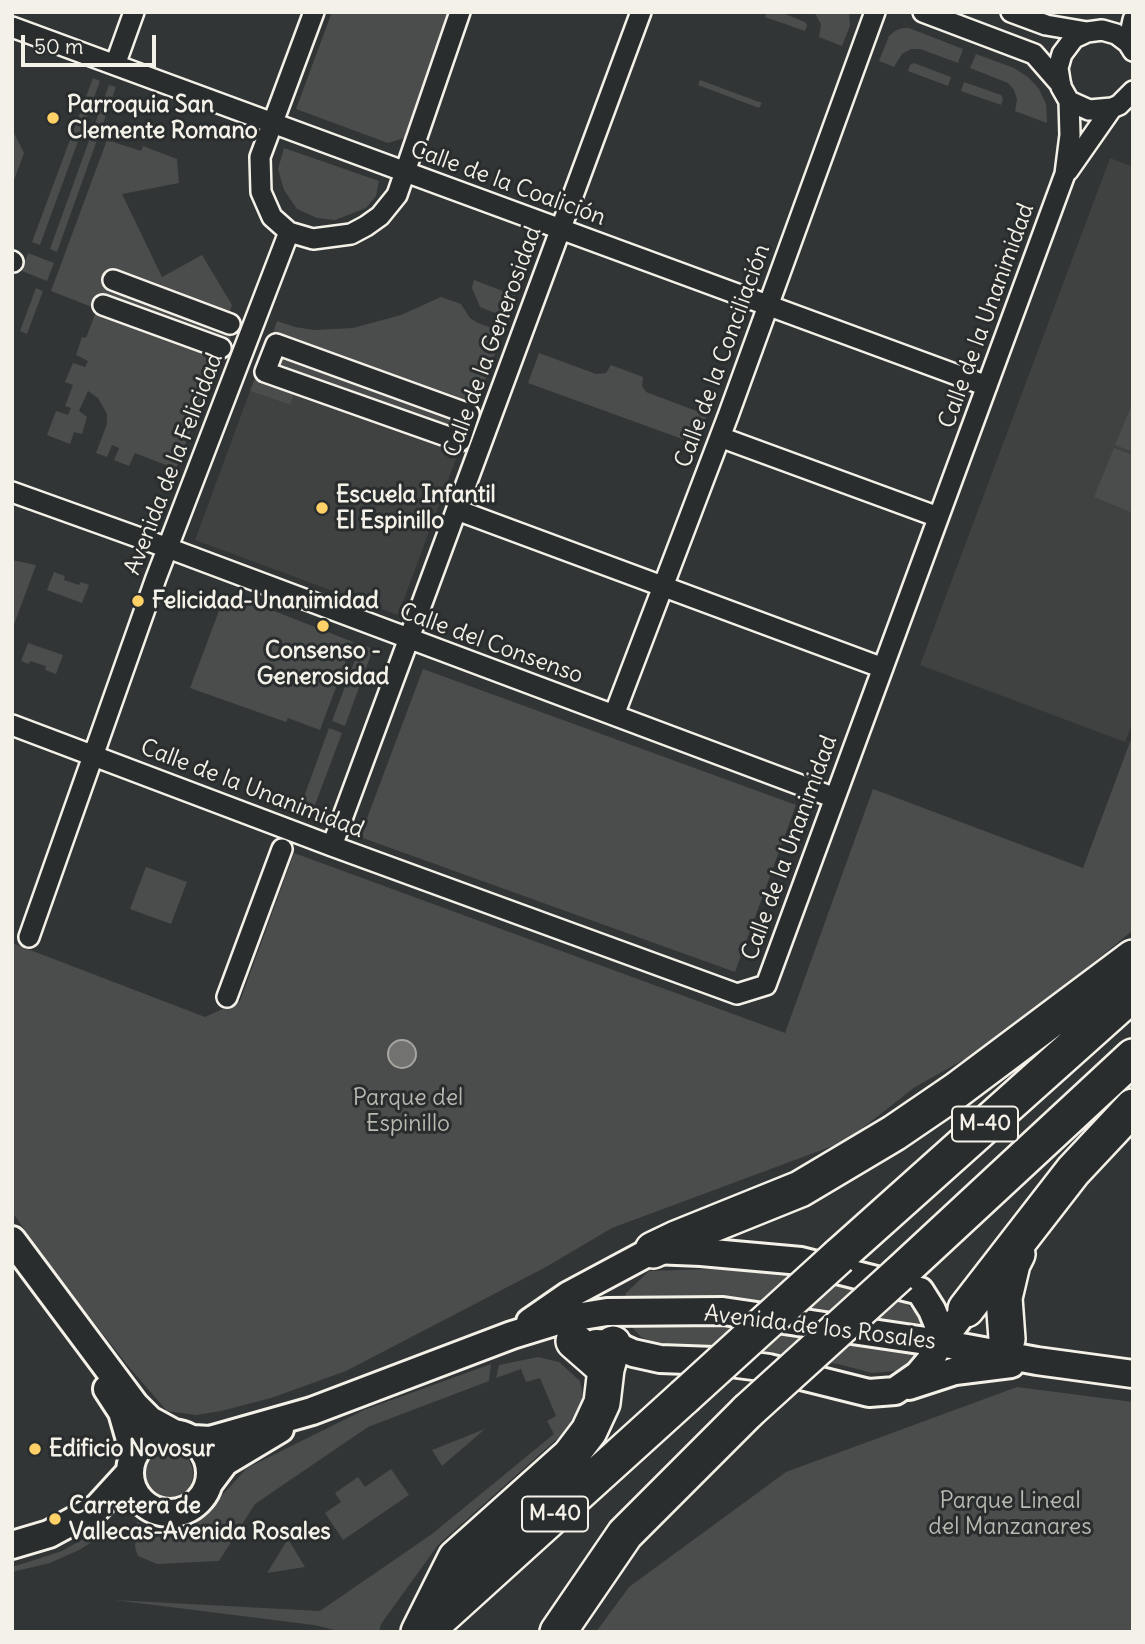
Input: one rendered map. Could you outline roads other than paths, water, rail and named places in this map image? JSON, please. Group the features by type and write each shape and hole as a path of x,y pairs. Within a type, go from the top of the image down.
{"highway":[{"path":"641,1256 676,1238 800,1189 894,1133 957,1090 1133,958"},
{"name":"M-40","path":"425,1632 1133,993"},
{"name":"M-40","path":"558,1632 625,1534 748,1411 909,1282 1133,1057"},
{"path":"966,1309 1073,1171 1133,1107"},
{"path":"1007,1339 1004,1298 1012,1264 1028,1228"},
{"path":"419,1632 456,1558 570,1455 589,1431 602,1403 609,1342 574,1341"}],"main road":[{"path":"12,1240 135,1405 150,1420 183,1435 204,1450 210,1466 210,1482"},
{"path":"512,1335 569,1294 641,1256 701,1252 801,1261 909,1282 966,1309 1037,1361"},
{"path":"641,1256 617,1279 609,1295 609,1342 633,1353 660,1359 714,1361 769,1368 869,1393 895,1391 955,1371 1037,1361"},
{"path":"12,1266 122,1412 132,1463 132,1488 145,1506 156,1511 173,1513 189,1508 202,1497 225,1462 312,1411"},
{"path":"909,1282 932,1310 941,1332 940,1343"},
{"path":"895,1391 918,1375 966,1309"},
{"name":"Avenida de los Rosales","path":"312,1411 512,1335 564,1320 609,1342 723,1311 1133,1374"},
{"path":"512,1335 574,1341"},
{"path":"97,1508 132,1463 143,1442 157,1434 210,1440 312,1411"},
{"path":"12,1545 49,1534 97,1508 142,1502"}],"street":[{"path":"115,65 134,12"},
{"path":"314,12 260,157 261,192 272,217 289,232 313,239 332,238 359,230 373,222 397,195 460,12"},
{"name":"Calle de la Generosidad","path":"332,846 641,12"},
{"name":"Calle de la Conciliación","path":"614,715 720,437 875,12"},
{"path":"923,12 1034,54 1065,94 1089,110 1121,106"},
{"path":"1011,12 1046,25 1116,34 1130,47"},
{"path":"1092,31 1111,12"},
{"path":"1130,47 1133,20"},
{"name":"Calle de la Coalición","path":"12,27 987,386"},
{"name":"Calle de la Unanimidad","path":"12,725 332,846 737,994 766,985 1065,174 1070,135 1065,94 1058,68 1062,54 1074,38 1092,31"},
{"name":"Calle de la Unanimidad","path":"1065,174 1133,91"},
{"name":"Avenida de la Felicidad","path":"94,754 168,548 289,232"},
{"path":"113,281 230,324"},
{"path":"103,305 221,348"},
{"path":"276,344 470,414 467,426 460,441 265,372 270,351 276,344"},
{"path":"720,437 938,517"},
{"name":"Calle del Consenso","path":"12,492 835,799"},
{"path":"457,510 883,668"},
{"path":"29,937 94,754"},
{"path":"227,997 282,849"}],"place":[{"name":"Parroquia San Clemente Romano","path":"53,118"},
{"name":"Escuela Infantil El Espinillo","path":"322,508"},
{"name":"Felicidad-Unanimidad","path":"138,601"},
{"name":"Consenso - Generosidad","path":"323,626"},
{"name":"Edificio Novosur","path":"35,1449"},
{"name":"Carretera de Vallecas-Avenida Rosales","path":"55,1519"}],"park label":[{"name":"Parque del Espinillo","path":"408,1111"},
{"name":"Parque Lineal del Manzanares","path":"1010,1514"}]}
